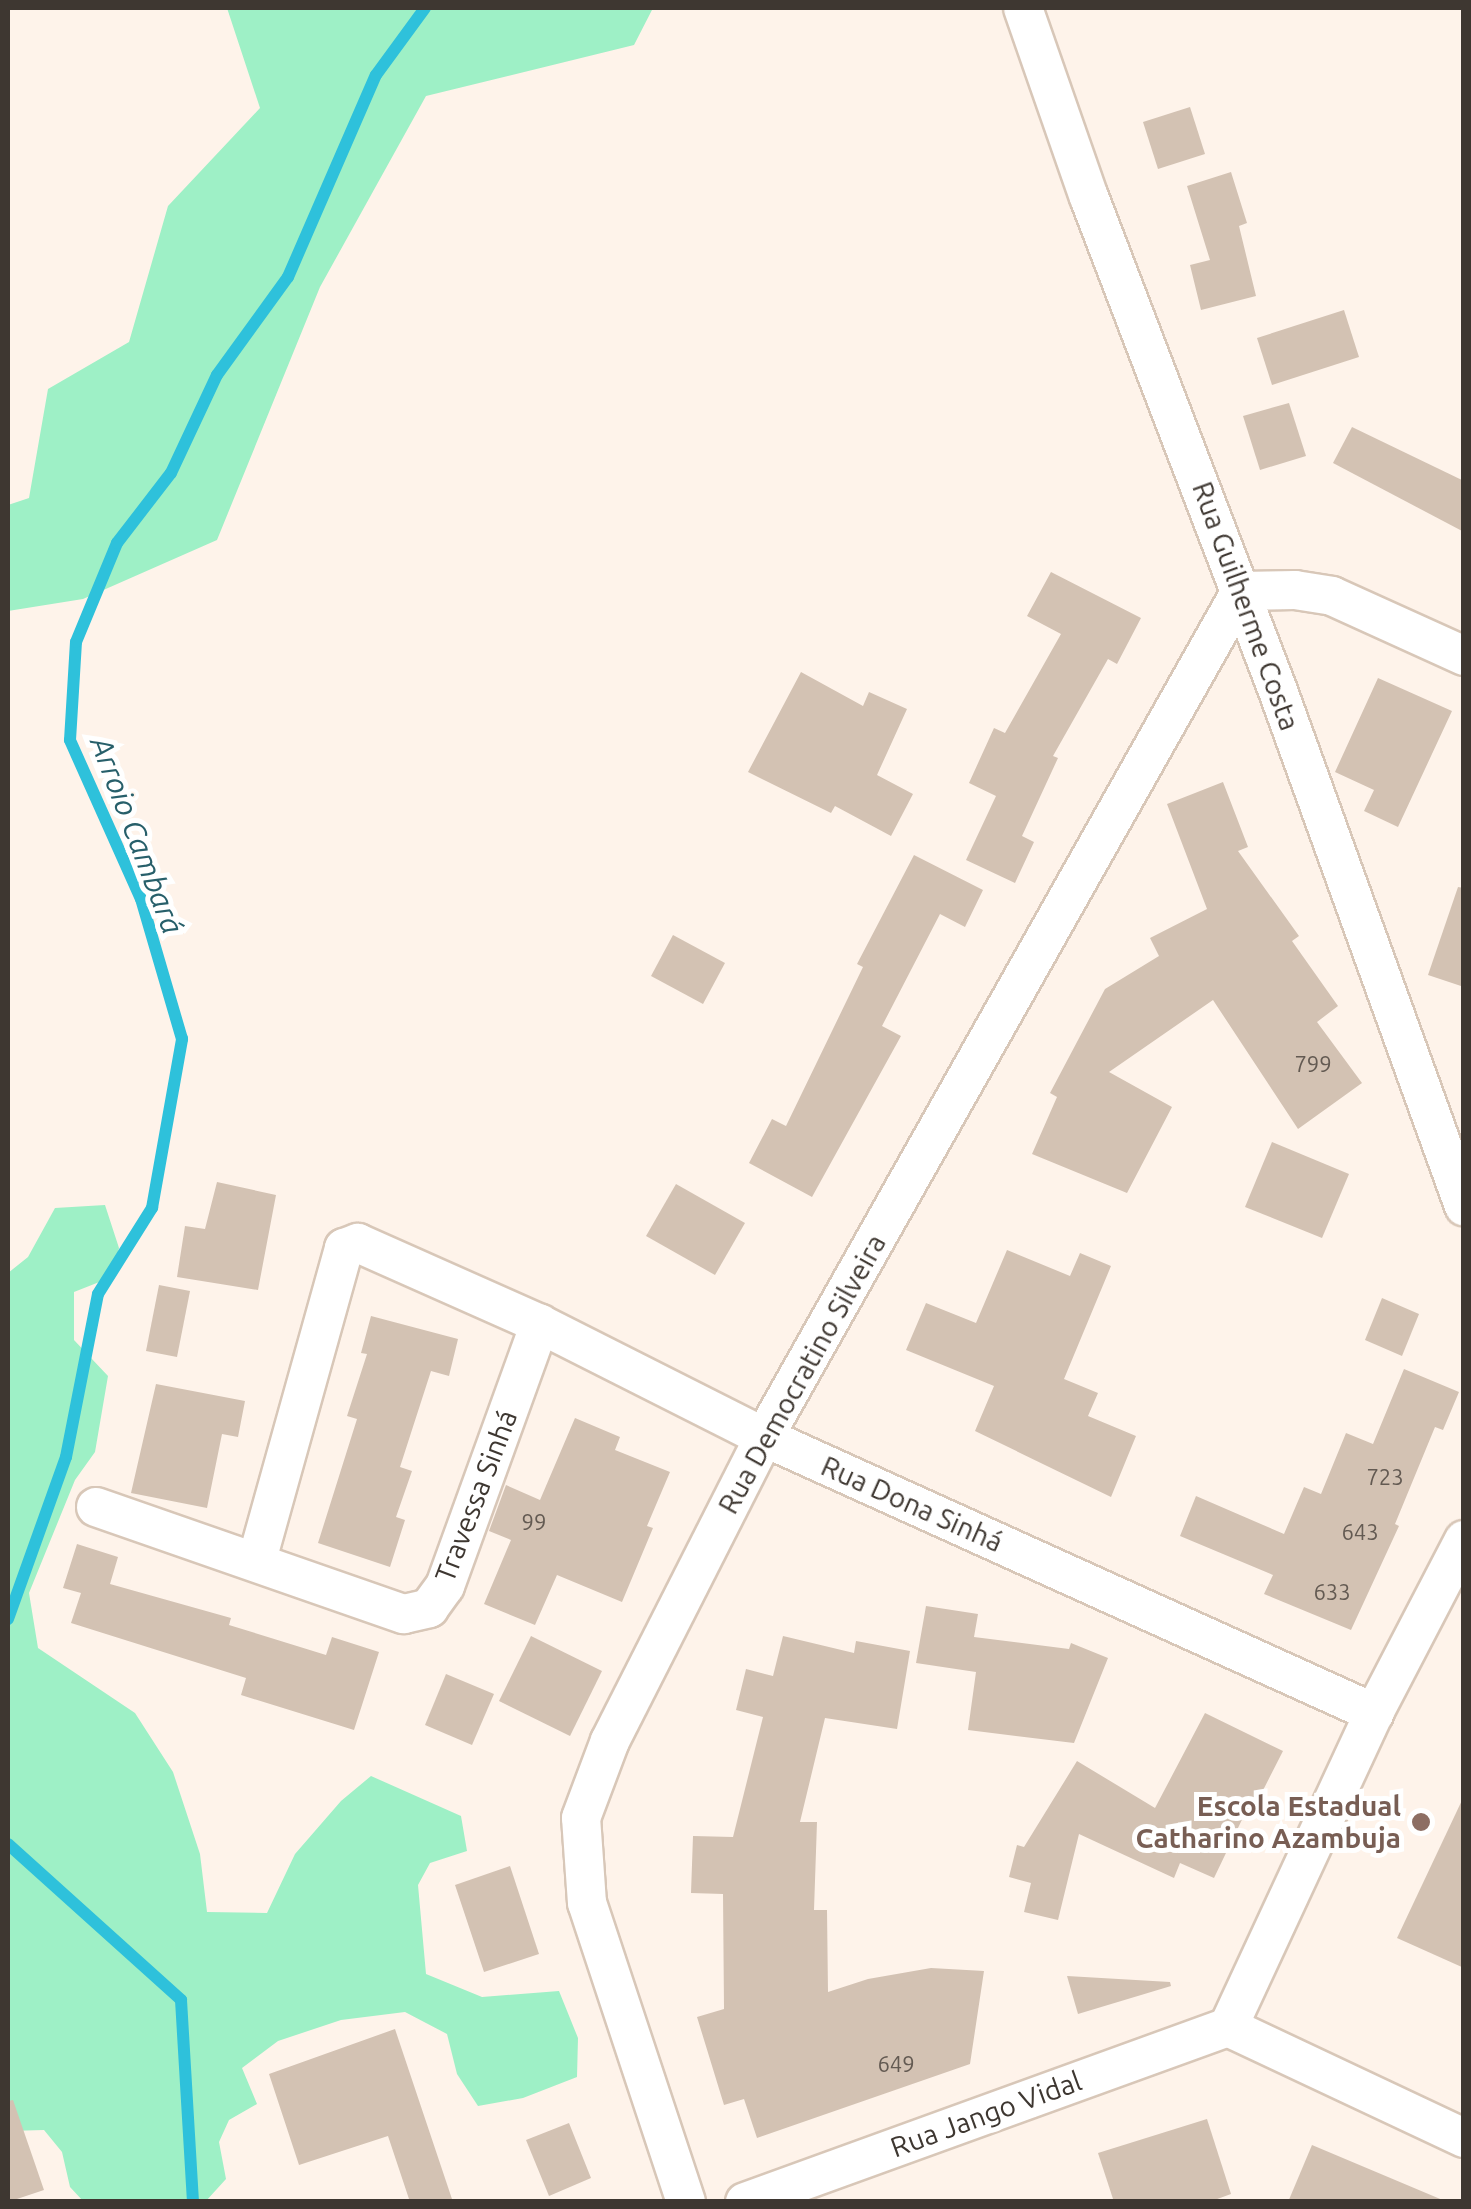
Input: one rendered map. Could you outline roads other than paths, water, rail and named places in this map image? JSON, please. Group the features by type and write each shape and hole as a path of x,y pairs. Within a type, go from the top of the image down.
{"street":[{"name":"Rua Guilherme Costa","path":"1023,8 1088,196 1240,592 1464,1206"},
{"path":"1240,592 1294,590 1332,596 1464,656"},
{"name":"Rua Democratino Silveira","path":"686,2202 587,1903 581,1818 610,1741 764,1437 1240,592"},
{"name":"Rua Dona Sinhá","path":"258,1560 344,1248 358,1243 540,1324 764,1437 1374,1713"},
{"name":"Travessa Sinhá","path":"96,1507 258,1560 404,1614 430,1608 446,1586 540,1324"},
{"path":"1464,1540 1374,1713 1228,2027 1464,2138"},
{"name":"Rua Jango Vidal","path":"744,2202 1228,2027"}],"waterway":[{"name":"Arroio Cambará","path":"8,1619 66,1457 98,1294 152,1208 182,1039 141,899 70,740 76,642 117,543 171,473 217,375 288,277 376,75 425,8"},
{"name":"Arroio Cambará","path":"8,1844 181,2000 193,2202"}],"place":[{"name":"Escola Estadual Catharino Azambuja","path":"1421,1822"}]}
